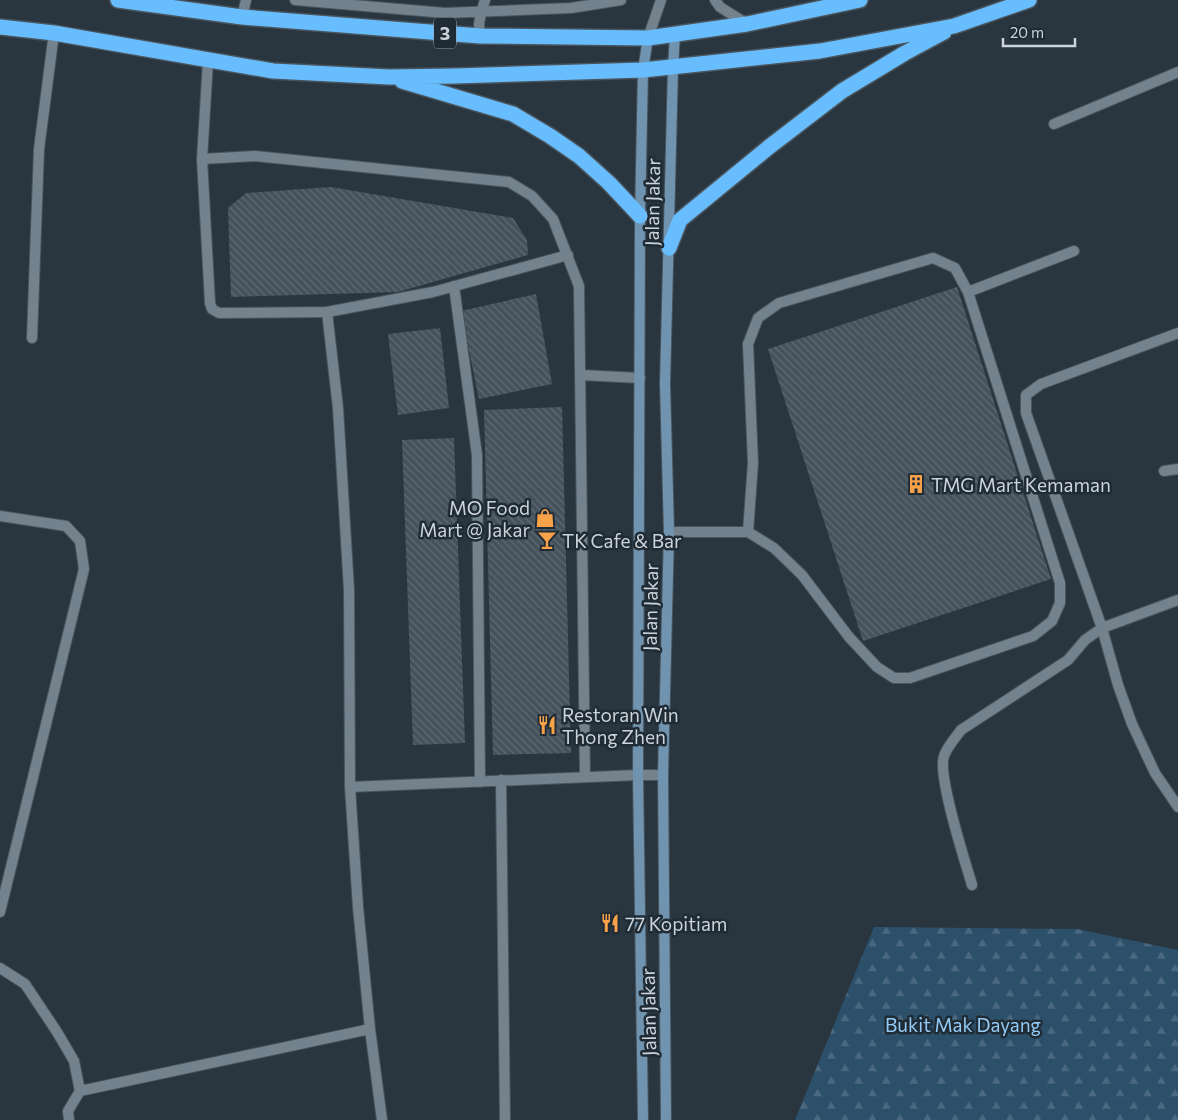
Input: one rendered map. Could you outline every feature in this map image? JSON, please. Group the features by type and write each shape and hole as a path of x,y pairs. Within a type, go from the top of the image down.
{"highway":[{"name":"3","path":"118,0 242,17 480,36 648,38 748,24 860,0"},
{"name":"3","path":"0,27 54,34 273,71 389,77 644,70 820,51 954,26 1030,0"},
{"path":"669,248 680,220 770,147 842,91 954,26"},
{"path":"389,77 513,114 579,156 609,183 640,216"}],"main road":[{"name":"Jalan Jakar","path":"666,1120 663,775 669,532 665,384 673,68 676,34"},
{"name":"Jalan Jakar","path":"643,1120 638,776 640,216 644,70 648,38"}],"street":[{"path":"242,17 246,0"},
{"path":"295,0 445,13 571,8 621,0"},
{"path":"480,36 479,24 485,0"},
{"path":"648,38 661,0"},
{"path":"715,0 720,7 748,24"},
{"path":"32,338 38,149 54,34"},
{"path":"208,61 202,159 210,304 212,309 219,314 326,312 433,292 568,255"},
{"path":"1054,124 1178,72"},
{"path":"202,159 255,156 509,182 532,196 553,220 579,286 585,777"},
{"path":"968,292 1074,251"},
{"path":"669,532 748,532 774,548 795,568 849,636 877,667 894,678 910,678 1033,636 1052,621 1060,603 1060,583 968,292 955,268 933,258 779,303 758,318 748,344 753,463 748,532"},
{"path":"454,286 477,455 480,782"},
{"path":"326,312 338,408 349,590 350,787 358,907 370,1029 382,1120"},
{"path":"1178,333 1041,384 1026,395 1026,414 1102,628 1118,685 1132,724 1155,773 1178,806"},
{"path":"581,375 640,378"},
{"path":"1164,471 1178,469"},
{"path":"0,516 66,526 80,540 84,568 0,912"},
{"path":"972,885 943,778 943,758 961,730 1068,660 1085,640 1102,628 1178,600"},
{"path":"350,787 663,775"},
{"path":"501,780 505,1120"},
{"path":"0,968 25,984 74,1061 80,1091 68,1110 69,1120"},
{"path":"80,1091 370,1029"}],"green space":[{"name":"Bukit Mak Dayang","path":"874,927 1077,929 1178,950 1178,1120 795,1120"}],"building":[{"path":"331,187 513,218 527,240 528,255 398,292 231,297 228,208 246,193"},
{"name":"TMG Mart Kemaman","path":"957,287 1051,579 863,641 768,349"},
{"path":"536,294 552,384 479,399 461,311"},
{"path":"440,328 449,408 398,415 388,334"},
{"path":"562,407 571,753 493,755 484,410"},
{"path":"454,438 465,743 413,745 402,440"}],"place":[{"name":"TMG Mart Kemaman","path":"916,484"},
{"name":"MO Food Mart @ Jakar","path":"545,518"},
{"name":"TK Cafe & Bar","path":"547,540"},
{"name":"Restoran Win Thong Zhen","path":"547,725"},
{"name":"77 Kopitiam","path":"610,923"}]}
